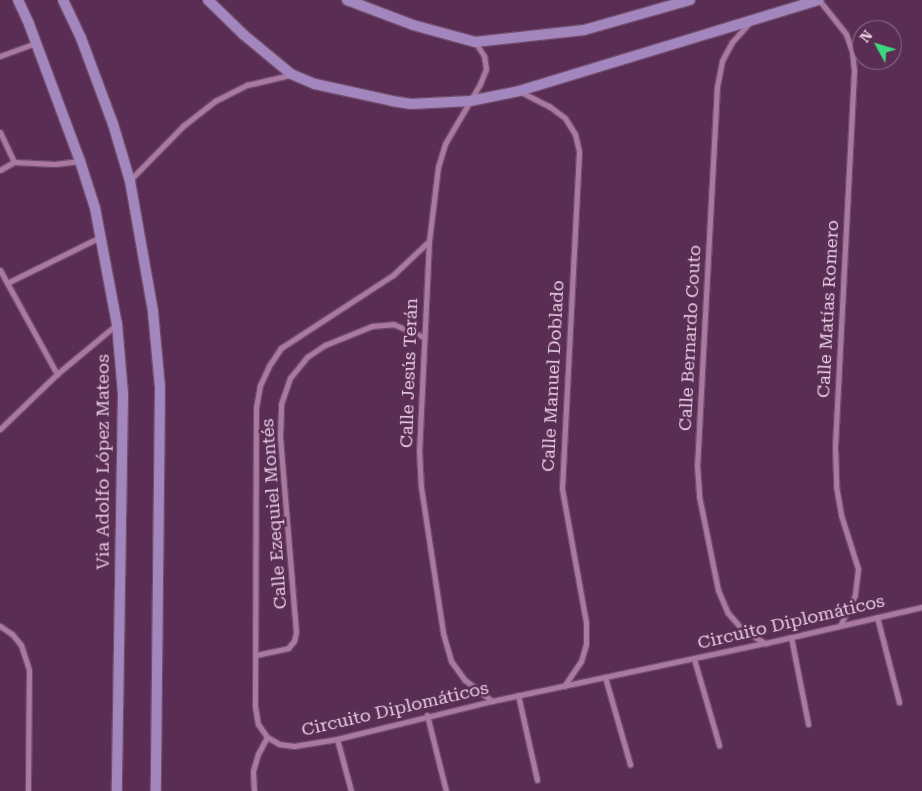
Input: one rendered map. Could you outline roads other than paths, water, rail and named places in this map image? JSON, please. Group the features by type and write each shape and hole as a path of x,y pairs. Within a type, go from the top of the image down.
{"main road":[{"name":"Via Adolfo López Mateos","path":"18,0 36,42 80,161 95,208 117,324 123,394 117,791"},
{"path":"63,0 85,47 113,124 130,181 153,312 160,388 156,791"},
{"path":"208,0 244,35 291,74 315,84 392,102 412,104 470,101 518,91 818,0"},
{"path":"346,0 413,25 475,42 584,30 690,0"}],"street":[{"name":"Calle Matías Romero","path":"818,0 846,34 852,51 854,70 835,448 836,486 841,515 858,569 855,595 841,624"},
{"name":"Calle Bernardo Couto","path":"750,22 732,42 722,61 717,86 697,466 699,496 718,590 728,613 743,630 766,643"},
{"path":"0,56 36,42"},
{"name":"Calle Jesús Terán","path":"475,42 484,56 486,69 470,101 454,126 442,152 438,167 429,241 419,450 420,478 443,634 452,661 465,680 492,701"},
{"path":"130,181 183,126 215,101 246,85 291,74"},
{"name":"Calle Manuel Doblado","path":"518,91 549,106 565,118 575,134 579,152 562,489 586,622 586,644 581,662 564,686"},
{"path":"0,132 14,162"},
{"path":"0,170 14,162 55,164 80,161"},
{"path":"7,283 100,237"},
{"path":"254,791 253,771 258,754 268,737 258,724 255,706 256,408 260,385 269,366 281,348 392,276 429,241"},
{"path":"0,270 57,374"},
{"path":"0,429 57,374 117,324"},
{"name":"Calle Ezequiel Montés","path":"256,655 288,648 294,641 296,632 280,437 281,404 290,378 307,358 325,345 372,326 393,324 424,337"},
{"name":"Circuito Diplomáticos","path":"268,737 279,744 294,746 337,739 518,695 694,659 922,607"},
{"path":"877,617 899,702"},
{"path":"0,626 12,634 21,645 29,670 28,791"},
{"path":"790,637 808,724"},
{"path":"694,659 719,745"},
{"path":"605,677 630,764"},
{"path":"518,695 537,780"},
{"path":"427,716 446,791"},
{"path":"337,739 351,791"}]}
